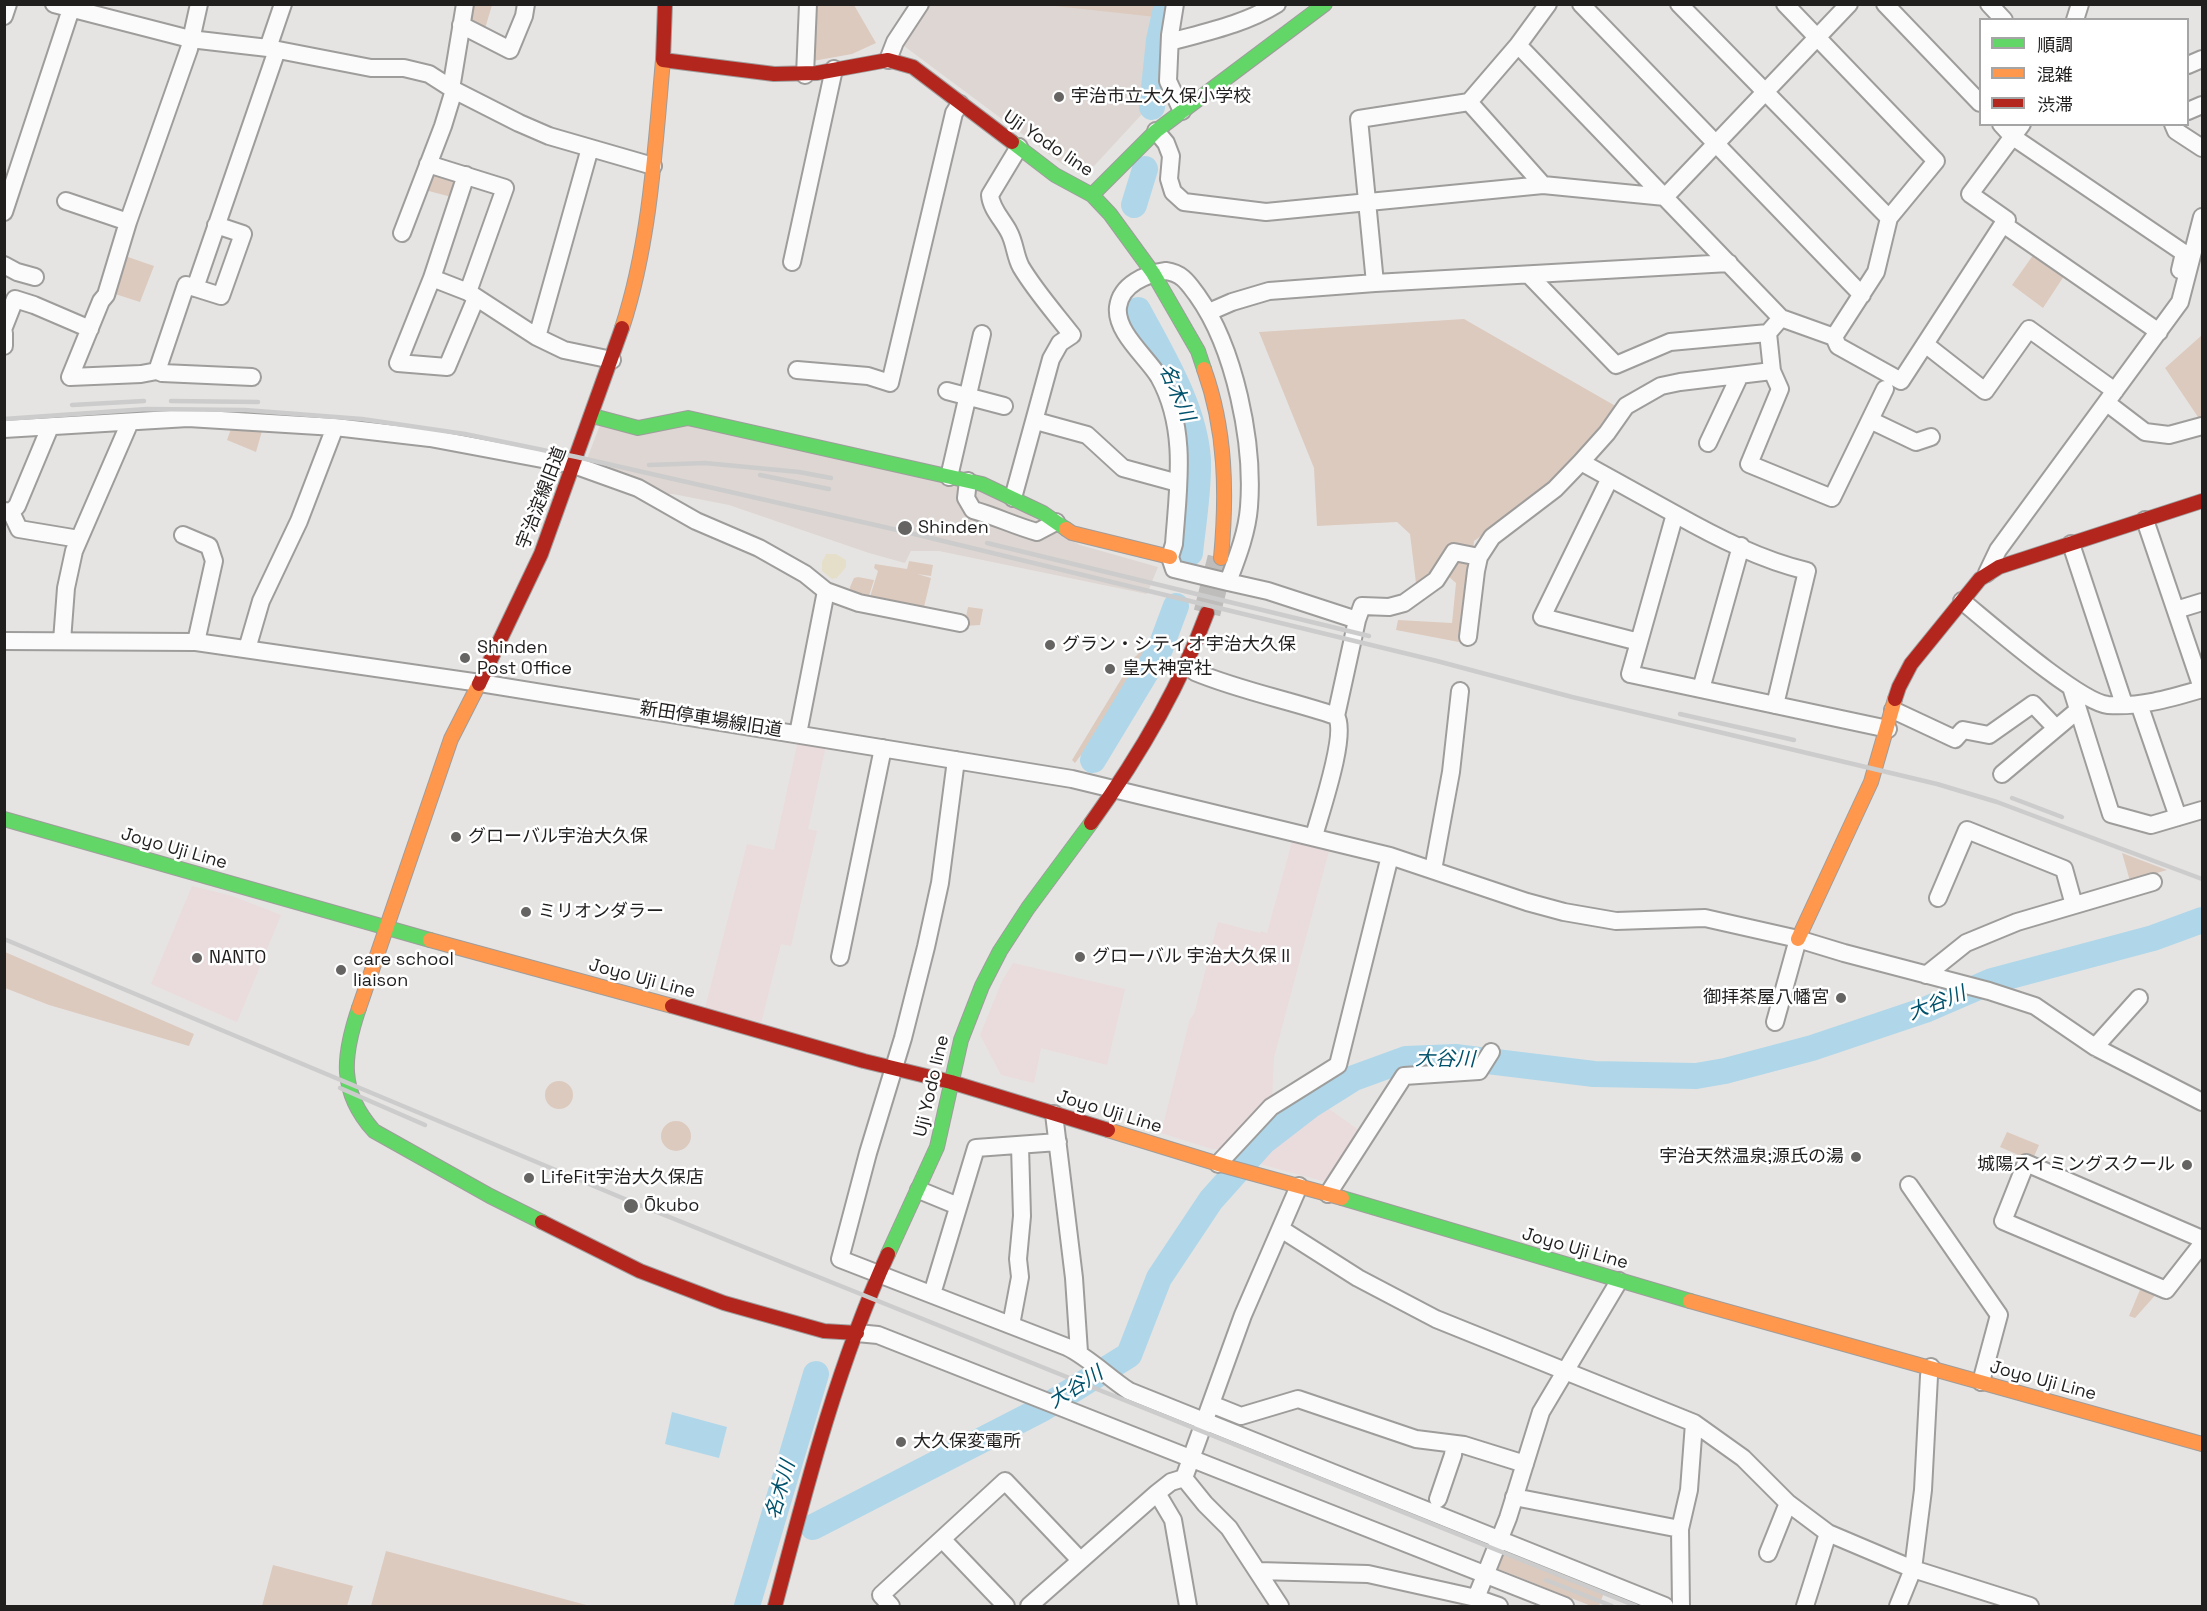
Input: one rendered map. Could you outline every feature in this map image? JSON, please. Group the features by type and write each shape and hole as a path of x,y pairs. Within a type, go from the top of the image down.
{"main road":[{"path":"663,60 665,4"},
{"path":"1092,195 1156,131 1325,4"},
{"name":"Uji Yodo line","path":"663,60 774,74 805,75 888,60 913,67 1055,175 1092,195 1110,214 1153,273 1198,351 1212,390 1225,476 1225,518 1221,558"},
{"name":"宇治淀線旧道","path":"663,60 653,166 641,254 632,299 593,416 541,554 451,739 350,1034 344,1070 354,1104 362,1118 374,1131 490,1197 640,1271 724,1303 824,1331 856,1333"},
{"path":"593,416 638,428 688,418 982,484 1043,513 1072,533 1170,557"},
{"path":"1798,939 1871,782 1899,687 1911,664 1987,573 2006,564 2202,501"},
{"name":"Uji Yodo line","path":"775,1606 801,1508 842,1372 879,1273 919,1190 939,1142 964,1030 987,974 1056,867 1114,789 1151,731 1183,673 1207,614"},
{"name":"Joyo Uji Line","path":"4,819 894,1069 951,1082 1247,1173 1328,1194 1619,1281 2202,1444"}],"street":[{"path":"4,16 8,4"},
{"path":"54,4 71,9 92,10 190,39 272,49 371,68 404,68 429,74 453,89 549,136 653,166"},
{"path":"199,4 189,49 128,222 106,295 70,377 141,374 157,371 252,377"},
{"path":"195,288 272,49 283,4"},
{"path":"402,233 453,89 465,4"},
{"path":"461,25 510,50 524,16 526,4"},
{"path":"805,75 808,4"},
{"path":"888,60 895,42 920,4"},
{"path":"1175,4 1167,81 1182,111"},
{"path":"1170,42 1217,29 1266,11 1277,4"},
{"path":"1376,283 1359,119 1468,102 1518,45 1548,4"},
{"path":"1581,4 1863,295"},
{"path":"1679,4 1889,218"},
{"path":"1785,4 1936,161 1889,218 1876,273 1834,336"},
{"path":"1665,197 1849,4"},
{"path":"1885,4 1979,102"},
{"path":"1989,4 2002,18"},
{"path":"4,212 71,9"},
{"path":"1518,45 1781,318 1834,336 1838,346 1901,381 2002,224 2007,220 1970,194 2018,131 2184,253 2163,326"},
{"path":"792,262 834,69"},
{"path":"1468,102 1543,185"},
{"path":"796,370 868,376 890,382 954,113 960,104"},
{"path":"2174,126 2176,131 2202,148"},
{"path":"1156,131 1166,143 1171,156 1169,179 1173,192 1184,202 1266,212 1543,185 1665,197"},
{"path":"1013,498 1036,421 1051,359 1060,343 1072,335 1021,267 1015,255 1010,234 991,202 990,195 1019,147"},
{"path":"537,337 590,148"},
{"path":"428,164 466,176 504,188 472,295 447,367 398,363 432,278 466,176"},
{"path":"66,201 128,222"},
{"path":"1987,573 1998,550 2180,302 2202,217"},
{"path":"2002,224 2163,326"},
{"path":"157,371 186,285 221,296 243,234 216,225"},
{"path":"1209,312 1232,302 1269,291 1729,263"},
{"path":"4,265 16,272 35,277"},
{"path":"1228,582 1242,543 1249,510 1250,475 1240,401 1227,351 1209,312 1185,279 1173,272 1153,273 1129,286 1121,297 1118,308 1119,320 1125,333 1159,378 1172,406 1179,444 1174,544 1170,557 1174,569 1228,582 1268,591 1357,620"},
{"path":"1529,275 1616,365 1670,342 1768,333 1781,318"},
{"path":"432,278 472,295 537,337 564,350 612,360"},
{"path":"4,327 15,299 90,329"},
{"path":"1925,344 1985,391 2029,329 2111,397 2145,432 2169,435 2202,426"},
{"path":"4,333 4,346"},
{"path":"949,477 982,333"},
{"path":"1768,333 1772,371 1780,389 1749,464 1832,498 1885,389"},
{"path":"1468,637 1479,556 1492,537 1556,489 1607,433 1626,406 1661,386 1772,371"},
{"path":"1708,443 1740,375"},
{"path":"946,391 1004,406"},
{"path":"4,429 188,418 335,428 430,438 574,465 638,488 696,521 759,548 805,574 826,591 859,603 960,624"},
{"path":"1870,420 1916,442 1930,437"},
{"path":"1036,421 1087,435 1122,468 1178,483"},
{"path":"62,641 66,588 74,551 130,422"},
{"path":"50,427 17,506 8,511 19,529 79,539"},
{"path":"247,649 261,601 299,521 335,428"},
{"path":"1581,462 1705,530 1779,564 1807,571 1775,705"},
{"path":"1610,478 1542,616 1639,642"},
{"path":"968,481 966,498 973,510 997,516 1012,525 1037,532 1056,522"},
{"path":"1675,514 1630,674 1888,729"},
{"path":"1962,601 2071,687 2105,705 2154,703 2202,688 2145,520"},
{"path":"183,535 208,546 214,561 196,642"},
{"path":"2071,544 2178,817"},
{"path":"1701,689 1741,546"},
{"path":"1336,716 1362,606 1389,607 1404,603 1436,580 1454,552 1479,556"},
{"name":"新田停車場線旧道","path":"4,641 196,642 480,683 798,734 826,591"},
{"path":"2176,610 2202,602"},
{"path":"1195,672 1219,682 1298,703 1336,716 1339,721 1339,744 1314,836"},
{"path":"2071,687 2111,814 2151,825 2202,810"},
{"path":"1432,870 1451,772 1460,690"},
{"path":"1893,710 1955,739 1963,730 1989,735 2033,704 2056,728"},
{"path":"2002,774 2078,710"},
{"path":"798,734 1057,776 1114,789 1390,856 1527,902 1564,912 1616,921 1705,918 1798,939 1989,991 2035,1006 2095,1047 2202,1102"},
{"path":"840,957 884,748"},
{"path":"956,760 940,883 920,970 840,1259 1079,1353 1129,1391 1665,1606"},
{"path":"1938,898 1967,830 2064,869 2074,905"},
{"path":"1221,1165 1271,1107 1338,1065 1390,856"},
{"path":"1926,975 1966,943 2017,922 2153,882"},
{"path":"1775,1022 1798,939"},
{"path":"2095,1047 2139,998"},
{"path":"1328,1194 1404,1076 1479,1071 1491,1052"},
{"path":"1054,1114 1074,1278 1079,1353"},
{"path":"932,1294 976,1148 1058,1142"},
{"path":"1011,1325 1020,1277 1018,1259 1022,1216 1020,1146"},
{"path":"2202,1239 2026,1163 2003,1221 2166,1290 2202,1244"},
{"path":"1909,1185 1999,1315 1981,1382"},
{"path":"1184,1478 1243,1315 1299,1186"},
{"path":"919,1190 958,1206"},
{"path":"1281,1229 1358,1278 1436,1319 1694,1422 1743,1458 1788,1503 1828,1533 1912,1569 2030,1606"},
{"path":"1476,1598 1499,1540 1541,1412 1619,1281"},
{"path":"856,1333 878,1335 1565,1606"},
{"path":"1898,1606 1912,1569 1923,1490 1931,1367"},
{"path":"1211,1404 1241,1416 1298,1399 1416,1439 1464,1445 1525,1464"},
{"path":"1681,1606 1680,1529 1689,1490 1694,1422"},
{"path":"1438,1499 1453,1455 1454,1445"},
{"path":"1029,1606 1156,1493 1171,1482 1184,1478"},
{"path":"1184,1478 1229,1528 1280,1606"},
{"path":"891,1606 881,1595 1005,1481 1080,1560"},
{"path":"1156,1493 1173,1520 1188,1606"},
{"path":"1514,1497 1680,1529"},
{"path":"1768,1552 1788,1503"},
{"path":"1805,1606 1828,1533"},
{"path":"942,1539 1006,1606"},
{"path":"1258,1571 1368,1574 1476,1598 1499,1606"}],"shaded area":[{"path":"470,5 492,5 484,32 468,20"},
{"path":"812,5 854,5 876,43 852,54 813,61"},
{"name":"宇治市立大久保小学校","path":"926,5 1158,5 1143,113 1094,166 1065,166 904,46 903,41"},
{"path":"1046,5 1158,5 1156,17"},
{"path":"433,168 461,177 455,198 425,190"},
{"path":"2036,251 2066,273 2043,308 2012,285"},
{"path":"125,256 154,266 140,302 112,293"},
{"path":"1464,319 1619,408 1553,485 1474,541 1464,643 1396,630 1398,620 1452,623 1456,583 1448,576 1416,583 1410,534 1397,522 1317,526 1314,468 1259,332"},
{"path":"2202,335 2202,420 2200,420 2165,368"},
{"path":"686,424 984,489 1080,545 1158,567 1147,594 939,551 911,551 905,563 729,505 673,494 661,494 585,464 600,425"},
{"path":"231,429 262,431 256,452 227,440"},
{"path":"909,561 933,565 931,576 917,574 931,578 923,611 869,600 878,571 874,568 875,564 907,569"},
{"path":"854,578 874,580 868,599 851,594 850,587"},
{"path":"968,607 983,609 980,625 964,626"},
{"path":"1150,648 1151,650 1089,756 1081,755 1075,763 1072,760 1134,658 1141,651"},
{"path":"798,741 826,745 808,829 817,831 791,946 781,944 761,1023 705,1008 747,844 774,850"},
{"path":"1293,838 1330,847 1274,1057 1272,1098 1221,1149 1212,1149 1161,1133 1218,922 1267,933"},
{"path":"2122,853 2167,870 2130,881"},
{"path":"192,886 232,896 281,915 237,1022 151,984"},
{"path":"5,952 194,1034 189,1046 49,1005 5,988"},
{"path":"1013,963 1125,989 1107,1065 1041,1048 1034,1083 1001,1075 980,1035 1002,981"},
{"path":"559,1081 569,1085 573,1095 569,1105 559,1109 549,1105 545,1095 549,1085"},
{"path":"1322,1104 1360,1131 1327,1182 1256,1163 1298,1120"},
{"path":"676,1121 686,1126 691,1136 686,1146 676,1151 666,1146 661,1136 666,1126"},
{"path":"2007,1132 2039,1145 2032,1161 2000,1147"},
{"path":"2142,1285 2159,1291 2135,1318 2129,1316"},
{"path":"1504,1546 1606,1587 1599,1606 1591,1606 1496,1568"},
{"path":"386,1551 590,1606 371,1606"},
{"path":"273,1565 353,1586 347,1606 262,1606"}],"sand":[{"path":"826,554 836,554 846,560 846,567 837,578 832,579 822,571 822,562"}],"water":[{"path":"672,1412 727,1427 719,1458 665,1444"}],"waterway":[{"name":"名木川","path":"1152,107 1159,40 1167,4"},
{"name":"名木川","path":"1134,205 1145,169"},
{"name":"名木川","path":"1138,310 1176,382 1196,440 1198,483 1190,553"},
{"name":"名木川","path":"1093,760 1160,649 1176,606"},
{"name":"大谷川","path":"813,1527 1042,1409 1129,1355 1159,1278 1211,1200 1263,1142 1311,1105 1354,1078 1406,1059 1455,1057 1594,1074 1696,1076 1725,1071 1812,1048 1925,1010 1992,981 2153,938 2202,920"},
{"name":"名木川","path":"747,1606 816,1374"}],"tunnel":[{"path":"1207,613 1221,558"}],"railway":[{"path":"72,405 144,401"},
{"path":"171,401 258,402"},
{"path":"4,419 147,409 245,410 362,419 465,434 577,457 906,532 1437,661 1572,697 1937,784 1997,802 2202,879"},
{"path":"649,465 705,463 799,472 831,478"},
{"path":"760,475 829,489"},
{"path":"987,543 1369,636"},
{"path":"1680,714 1794,740"},
{"path":"2012,798 2062,817"},
{"path":"4,939 632,1202 1636,1606"},
{"path":"340,1088 425,1125"},
{"path":"1546,1580 1612,1606"}],"traffic: fast":[{"path":"1092,195 1156,131 1325,4"},
{"path":"1012,142 1055,175 1092,195 1110,214 1153,273 1198,351 1204,369"},
{"path":"593,416 638,428 688,418 982,484 1043,513 1066,529"},
{"path":"4,819 430,940"},
{"path":"888,1254 937,1147 961,1040 982,986 1000,951 1028,908 1091,823"},
{"path":"359,1008 350,1041 347,1072 354,1102 374,1131 490,1196 542,1222"},
{"path":"1342,1198 1690,1301"}],"traffic: slow":[{"path":"622,328 639,263 645,229 663,60"},
{"path":"1204,369 1221,439 1224,486 1221,558"},
{"path":"1066,529 1072,533 1170,557"},
{"path":"359,1008 451,739 479,684"},
{"path":"1798,939 1871,782 1895,699"},
{"path":"430,940 672,1006"},
{"path":"1108,1130 1225,1166 1342,1198"},
{"path":"1690,1301 2202,1444"}],"traffic: jam":[{"path":"665,4 663,60 774,74 817,73 888,60 913,67 1012,142"},
{"path":"479,684 541,554 622,328"},
{"path":"1895,699 1911,664 1980,579 1999,567 2202,501"},
{"path":"1091,823 1156,722 1184,669 1207,613"},
{"path":"672,1006 864,1061 951,1082 1108,1130"},
{"path":"542,1222 640,1271 724,1303 824,1331 857,1333"},
{"path":"775,1606 838,1383 888,1254"}],"place":[{"name":"宇治市立大久保小学校","path":"1059,97"},
{"name":"Shinden","path":"905,528"},
{"name":"グラン・シティオ宇治大久保","path":"1050,645"},
{"name":"Shinden Post Office","path":"465,658"},
{"name":"皇大神宮社","path":"1110,669"},
{"name":"グローバル宇治大久保","path":"456,837"},
{"name":"ミリオンダラー","path":"526,912"},
{"name":"グローバル 宇治大久保 II","path":"1080,957"},
{"name":"NANTO","path":"197,958"},
{"name":"care school liaison","path":"341,970"},
{"name":"御拝茶屋八幡宮","path":"1841,998"},
{"name":"宇治天然温泉;源氏の湯","path":"1856,1157"},
{"name":"城陽スイミングスクール","path":"2187,1165"},
{"name":"LifeFit宇治大久保店","path":"529,1178"},
{"name":"Ōkubo","path":"631,1206"},
{"name":"大久保変電所","path":"901,1442"}]}
